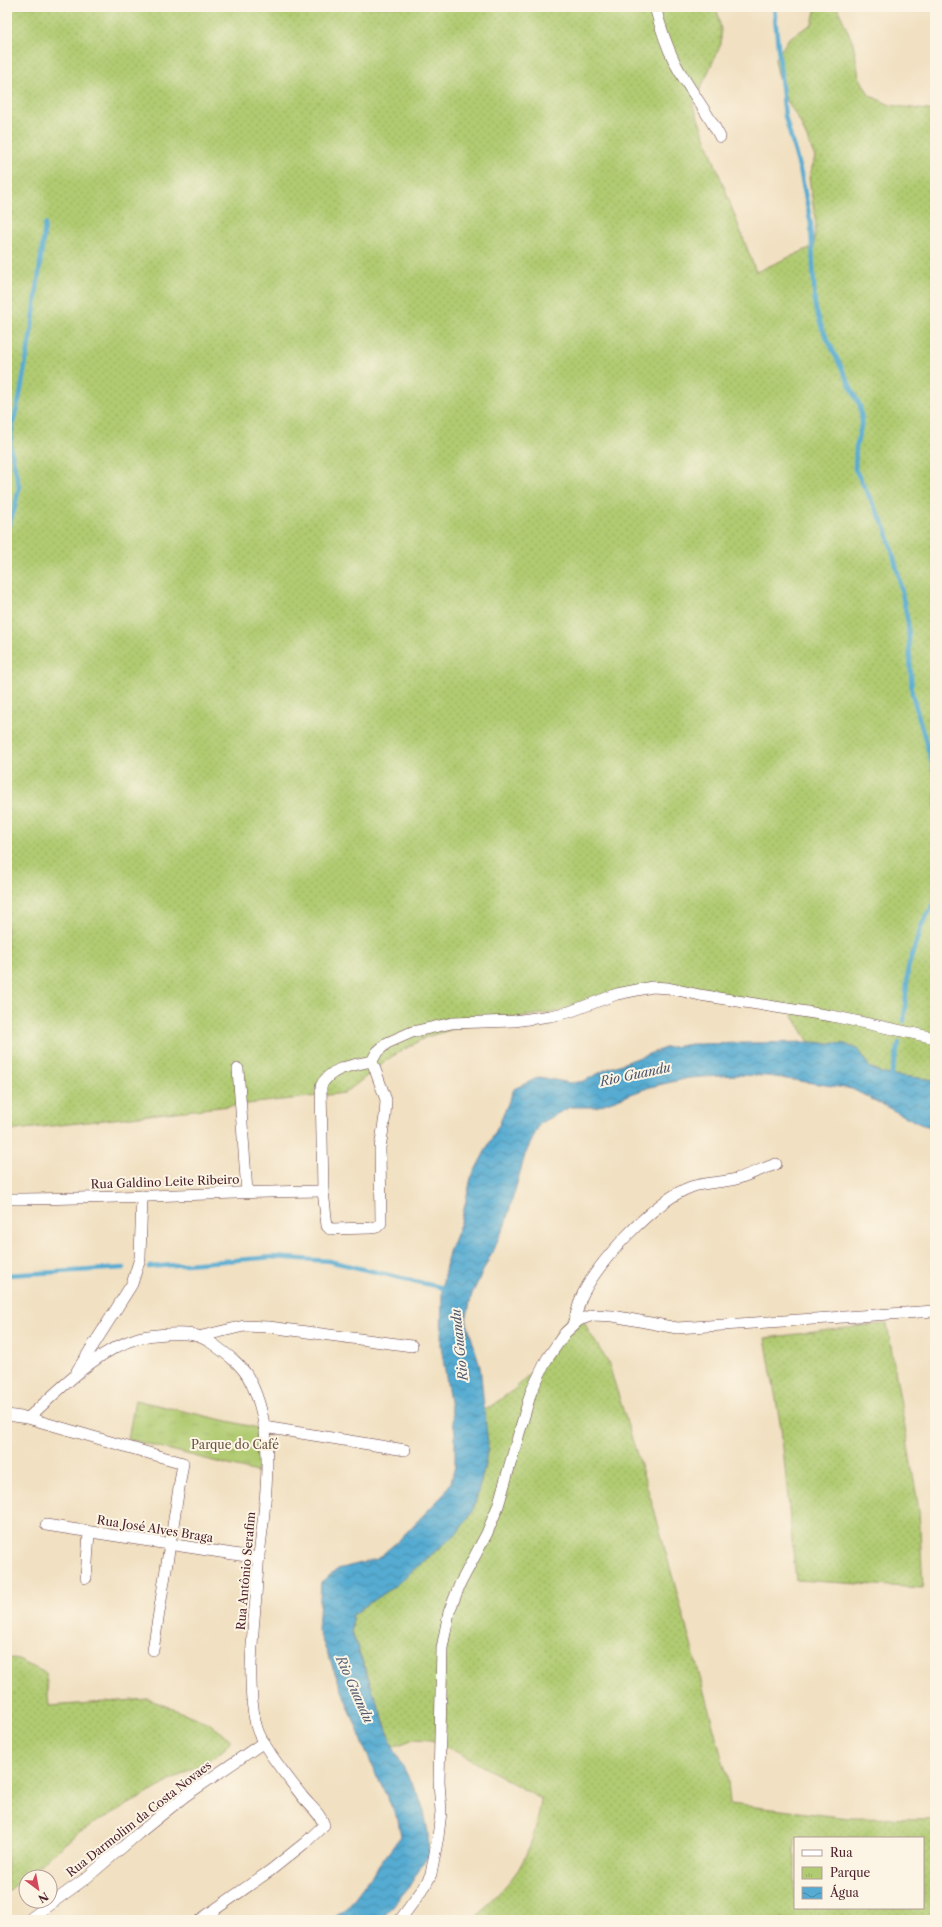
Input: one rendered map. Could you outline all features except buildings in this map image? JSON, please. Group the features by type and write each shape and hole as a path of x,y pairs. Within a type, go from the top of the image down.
{"street":[{"path":"656,7 662,32 674,62 709,116 720,137"},
{"path":"372,1061 377,1052 387,1043 412,1032 452,1023 514,1021 550,1016 569,1012 617,994 659,987 832,1016 935,1038"},
{"path":"372,1061 386,1100 380,1148 380,1224 377,1227 371,1228 329,1229 327,1226 323,1190 321,1086 326,1078 336,1071 350,1065 372,1061"},
{"path":"238,1069 247,1192"},
{"path":"400,1920 425,1886 431,1874 438,1837 441,1812 439,1774 441,1655 449,1612 460,1584 488,1533 498,1506 531,1392 547,1359 573,1324 581,1298 594,1276 639,1223 666,1200 691,1187 735,1179 776,1164"},
{"name":"Rua Galdino Leite Ribeiro","path":"7,1199 323,1190"},
{"path":"72,1380 132,1284 140,1258 142,1196"},
{"path":"573,1324 593,1315 606,1315 677,1328 935,1311"},
{"path":"28,1418 96,1360 139,1337 175,1334 202,1336 244,1326 269,1327 412,1346"},
{"name":"Rua Antônio Serafim","path":"200,1920 271,1870 319,1832 324,1824 317,1813 302,1796 264,1742 256,1725 251,1660 267,1482 264,1427 261,1410 247,1375 228,1355 202,1336"},
{"path":"7,1415 28,1418 184,1463 153,1650"},
{"path":"264,1427 405,1450"},
{"name":"Rua José Alves Braga","path":"46,1525 259,1558"},
{"path":"86,1578 89,1532"},
{"name":"Rua Darmolim da Costa Novaes","path":"31,1918 85,1879 185,1796 264,1742"}],"green space":[{"path":"7,7 715,7 717,9 721,30 721,44 693,105 756,272 814,246 816,224 809,178 815,157 800,122 782,92 775,60 789,38 812,24 816,7 837,7 853,43 859,76 869,95 890,105 935,111 935,1080 884,1074 870,1068 859,1050 845,1044 809,1042 789,1010 649,986 564,1011 470,1024 426,1037 391,1057 345,1093 7,1131"},
{"path":"577,1306 589,1332 608,1362 654,1509 728,1780 730,1804 849,1818 935,1819 935,1920 475,1920 482,1910 508,1883 527,1854 537,1821 541,1799 459,1753 431,1740 414,1739 393,1747 352,1632 352,1616 457,1533 473,1511 484,1470 488,1446 484,1411 515,1389 537,1366 559,1329"},
{"path":"887,1323 919,1510 923,1588 796,1580 781,1428 765,1338"},
{"name":"Parque do Café","path":"135,1400 258,1428 260,1473 128,1439"},
{"path":"14,1658 46,1673 49,1706 148,1699 209,1723 231,1740 222,1752 79,1832 35,1869 18,1869 18,1883 7,1892 7,1659"}],"water":[{"name":"Rio Guandu","path":"809,1042 845,1044 859,1050 870,1068 884,1074 935,1080 935,1128 920,1124 852,1089 767,1076 736,1075 689,1078 650,1087 596,1107 570,1107 540,1123 525,1155 505,1225 472,1294 466,1320 480,1366 488,1445 484,1470 473,1511 457,1533 396,1585 352,1616 352,1633 393,1747 423,1806 428,1833 429,1854 408,1888 381,1920 331,1920 347,1908 401,1836 398,1820 372,1766 318,1630 321,1582 338,1569 377,1559 398,1541 444,1494 451,1482 455,1466 455,1433 441,1346 442,1291 444,1275 449,1252 461,1222 471,1178 499,1125 514,1089 539,1077 570,1083 584,1081 605,1070 665,1048 691,1044"}],"waterway":[{"path":"774,7 785,116 801,174 811,224 815,307 822,328 860,406 862,422 856,447 855,469 886,529 898,573 908,623 912,693 935,775"},
{"path":"7,528 14,511 19,487 10,446 12,427 20,395 33,321 45,224"},
{"path":"904,1021 908,968 922,924 935,902"},
{"path":"890,1080 899,1043"},
{"path":"149,1267 273,1257 329,1261 448,1289"},
{"path":"7,1275 124,1268"}]}
